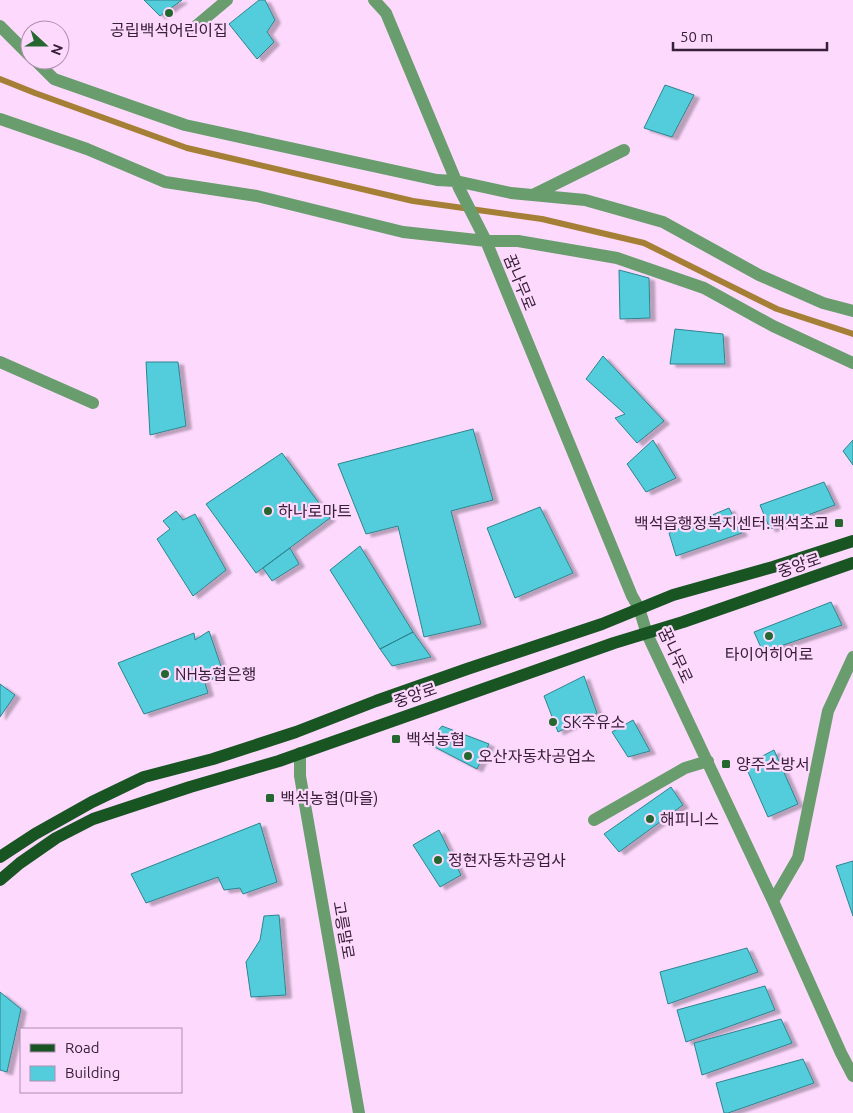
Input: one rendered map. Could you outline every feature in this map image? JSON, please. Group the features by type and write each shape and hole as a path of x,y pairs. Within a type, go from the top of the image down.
{"main road":[{"name":"중앙로","path":"0,857 35,834 92,802 144,777 213,759 286,736 467,668 602,624 673,595 773,567 853,541"},
{"name":"중앙로","path":"0,880 20,863 56,838 93,820 300,753 614,643 647,634 853,563"}],"street":[{"path":"190,31 227,0"},
{"path":"374,0 386,13 457,184"},
{"path":"0,26 20,46"},
{"path":"45,70 54,79 185,125 457,184 510,193 585,200 663,222 759,275 823,303 853,311"},
{"path":"0,119 88,149 165,182 257,196 403,232 486,242 518,241 617,258 704,288 773,326 853,363"},
{"path":"533,195 624,150"},
{"name":"꿈나무로","path":"457,184 486,242 632,596 639,608 647,634 708,761 853,1076"},
{"path":"0,362 93,403"},
{"path":"773,901 798,858 828,711 853,658"},
{"name":"고릉말로","path":"300,753 300,776 359,1113"},
{"path":"594,820 686,768 708,761"}],"building":[{"path":"144,0 182,0 160,16"},
{"path":"259,0 265,0 275,20 267,32 274,42 257,59 229,24"},
{"path":"665,85 694,95 672,137 644,128"},
{"path":"619,270 649,278 650,318 620,319"},
{"path":"675,329 723,334 725,364 670,364"},
{"path":"603,356 664,421 637,443 615,418 625,414 586,379"},
{"path":"146,362 178,362 186,426 150,435"},
{"path":"473,429 493,500 451,511 481,624 424,637 398,526 366,534 338,464"},
{"path":"653,440 676,478 646,492 627,464"},
{"path":"853,440 853,465 843,451"},
{"name":"하나로마트","path":"282,453 330,518 256,573 206,504"},
{"path":"824,482 835,505 770,529 760,505"},
{"path":"540,507 573,573 515,598 487,528"},
{"path":"729,508 742,533 676,556 669,533"},
{"path":"176,511 183,520 195,514 226,570 193,596 157,539 170,529 163,521"},
{"path":"360,546 413,632 380,649 330,570"},
{"path":"290,548 299,564 272,581 263,568"},
{"path":"831,602 842,625 763,652 754,632"},
{"name":"NH농협은행","path":"209,631 224,675 210,680 210,672 203,676 208,693 144,714 118,663 194,633 195,640"},
{"path":"413,632 431,657 392,666 380,649"},
{"path":"584,676 597,713 558,732 544,696"},
{"path":"0,684 15,695 0,717"},
{"path":"633,720 650,751 628,757 612,732"},
{"name":"오산자동차공업소","path":"442,726 489,744 477,769 427,743"},
{"path":"774,750 798,804 768,817 745,765"},
{"path":"671,787 683,805 619,852 604,834"},
{"path":"260,823 277,882 243,894 240,888 224,890 218,877 146,903 131,874"},
{"name":"정현자동차공업사","path":"439,830 461,875 440,887 413,845"},
{"path":"853,861 853,916 836,866"},
{"path":"279,915 286,995 251,997 246,962 260,940 264,916"},
{"path":"747,948 758,972 668,1004 660,972"},
{"path":"765,986 775,1010 686,1042 677,1010"},
{"path":"0,992 21,1009 7,1072 0,1070"},
{"path":"781,1019 792,1043 702,1075 694,1043"},
{"path":"803,1059 814,1083 724,1113 716,1083"}],"waterway":[{"path":"0,79 187,148 413,201 542,219 644,243 777,309 853,334"}],"place":[{"name":"공립백석어린이집","path":"169,13"},
{"name":"하나로마트","path":"268,511"},
{"name":"백석읍행정복지센터.백석초교","path":"839,523"},
{"name":"타이어히어로","path":"769,636"},
{"name":"NH농협은행","path":"165,674"},
{"name":"SK주유소","path":"553,722"},
{"name":"백석농협","path":"396,739"},
{"name":"오산자동차공업소","path":"468,756"},
{"name":"양주소방서","path":"726,764"},
{"name":"백석농협(마을)","path":"270,798"},
{"name":"해피니스","path":"650,819"},
{"name":"정현자동차공업사","path":"438,860"}]}
